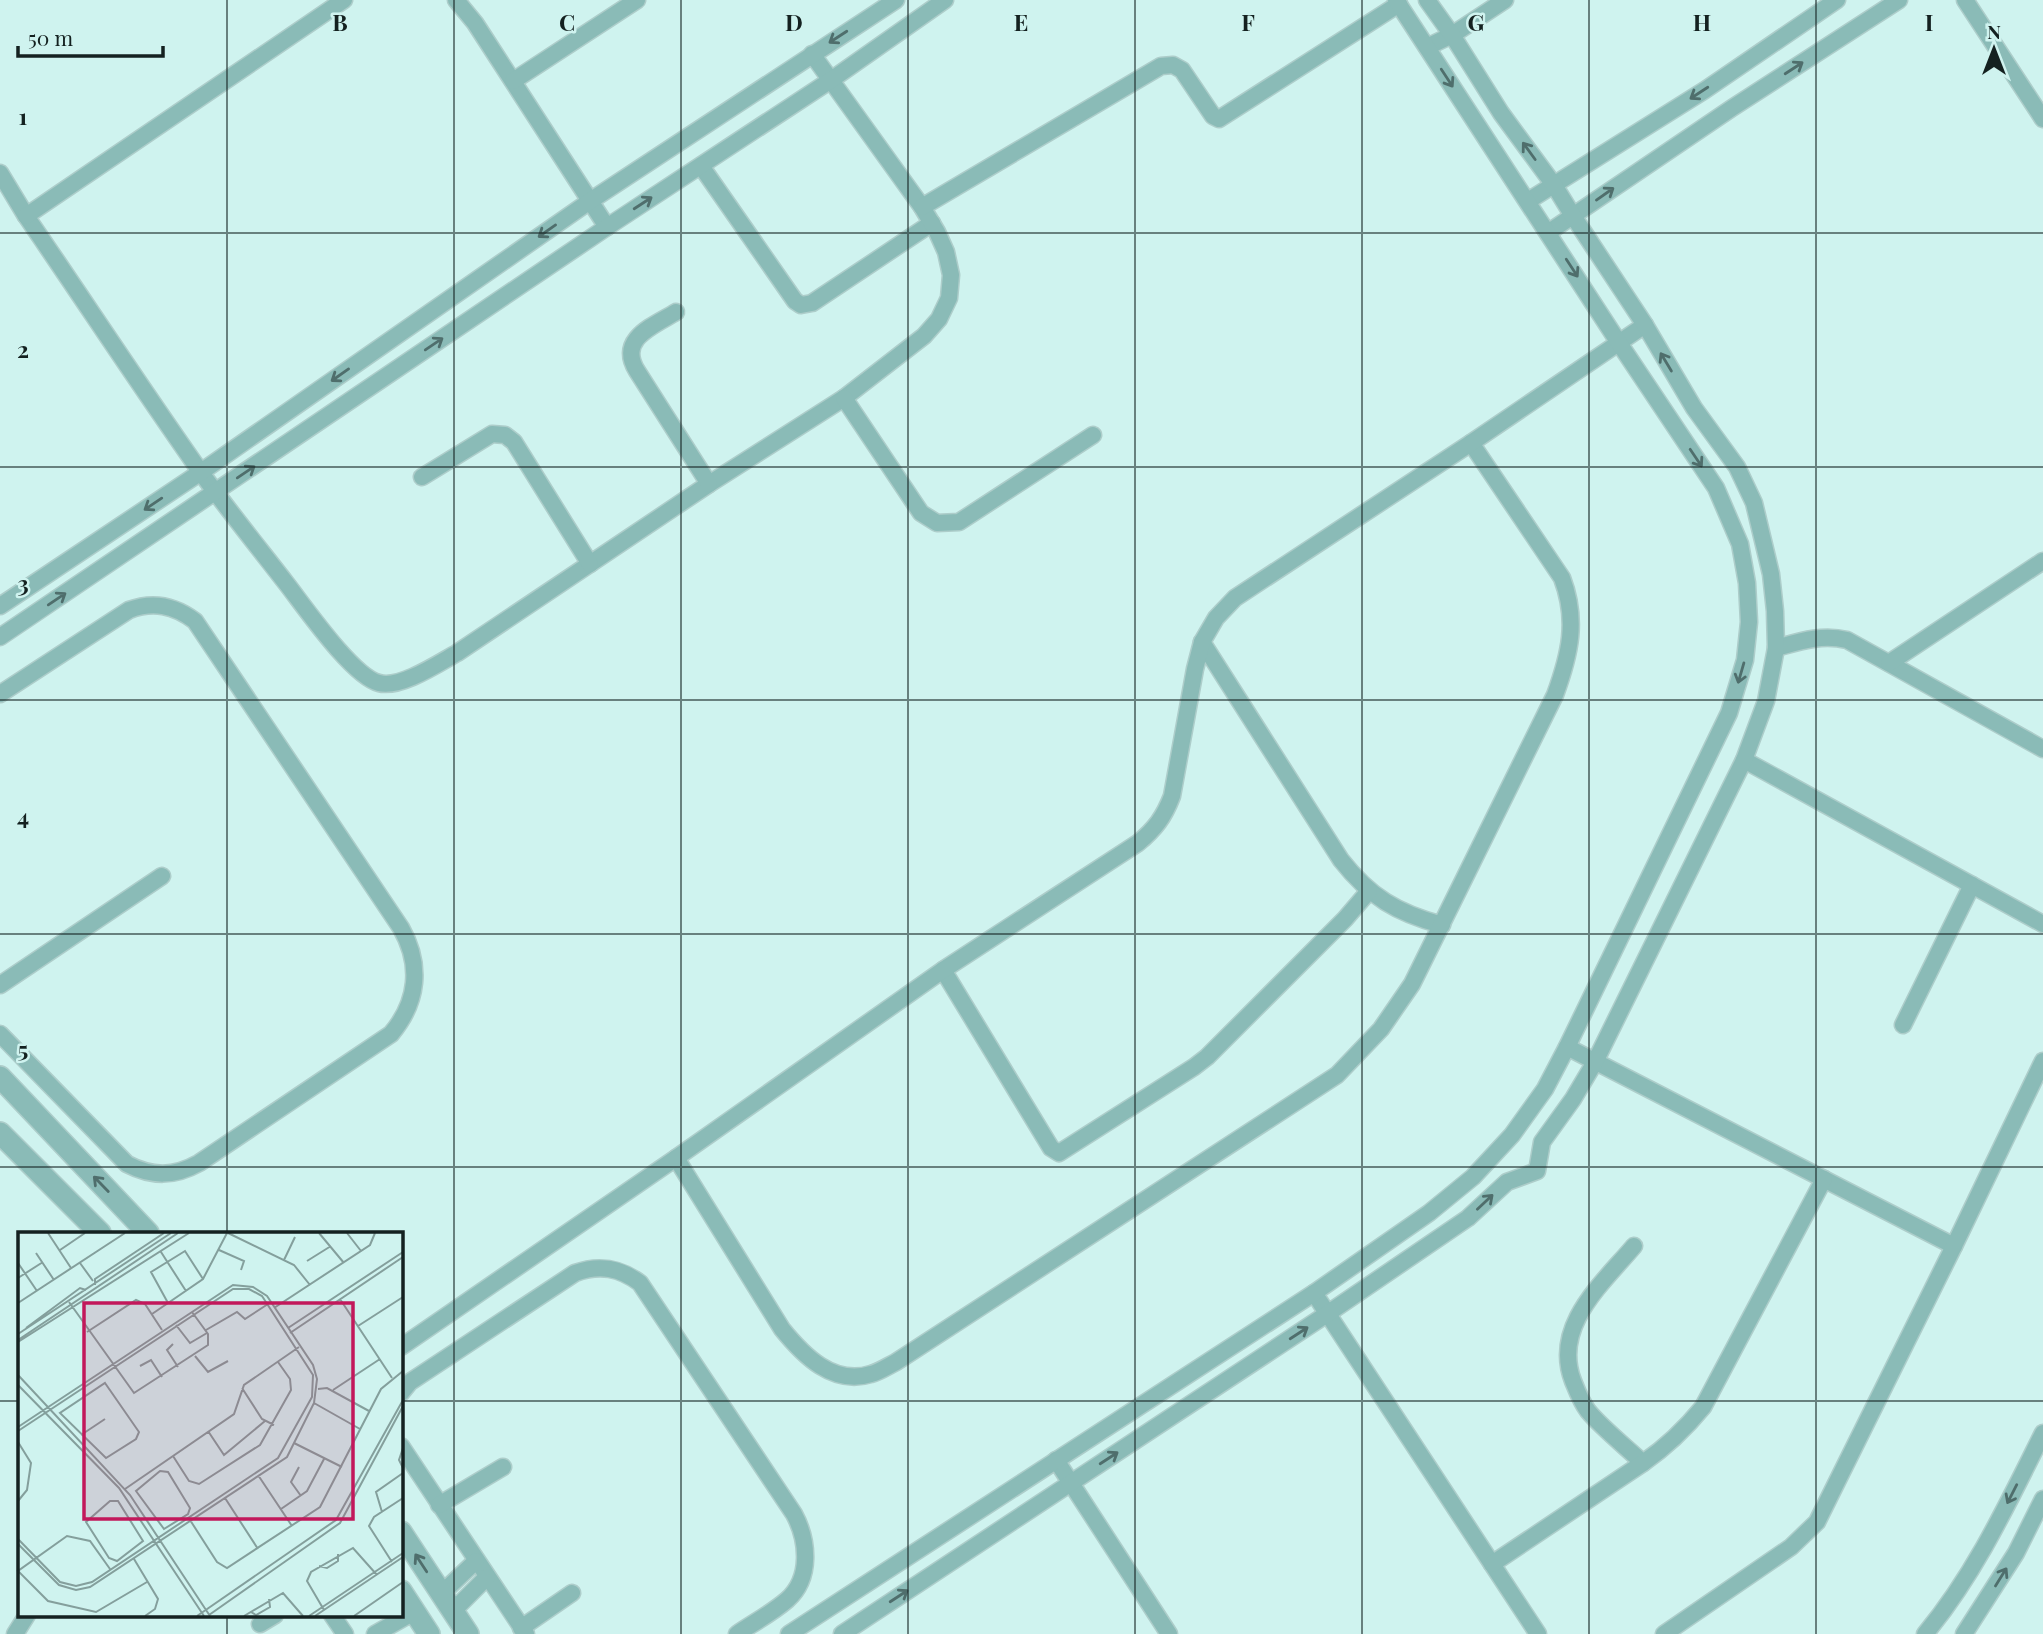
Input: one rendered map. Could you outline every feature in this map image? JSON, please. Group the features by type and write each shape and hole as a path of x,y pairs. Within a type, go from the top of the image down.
{"street":[{"path":"26,216 344,0"},
{"path":"456,0 475,23 607,227"},
{"path":"513,81 637,0"},
{"path":"0,606 201,472 590,201 895,0"},
{"path":"0,637 607,227 831,80 945,0"},
{"path":"842,1634 1327,1314 1468,1218 1507,1182 1537,1171 1542,1142 1595,1062 1744,760 1766,701 1776,648 1771,574 1754,503 1737,467 1694,408 1645,326 1554,185 1501,113 1427,0"},
{"path":"1427,47 1452,35 1505,0"},
{"path":"1528,201 1705,90 1837,0"},
{"path":"1549,232 1732,108 1899,0"},
{"path":"1965,0 2043,119"},
{"path":"792,1633 1314,1293 1429,1213 1473,1177 1512,1135 1545,1089 1567,1048 1730,713 1745,660 1749,622 1740,544 1716,488 1398,2 1219,119 1213,116 1182,70 1173,65 1161,66 922,207"},
{"path":"0,173 26,216 216,492 324,632 365,675 379,683 391,683 430,668 457,653 709,484 844,398 924,336 939,319 948,298 951,275 946,252 922,207 812,54"},
{"path":"701,166 801,305 812,303 932,223"},
{"path":"676,312 639,335 634,341 631,357 633,365 709,484"},
{"path":"402,1347 943,970 1154,831 1172,796 1202,642 1216,618 1235,598 1645,326"},
{"path":"844,398 921,513 937,523 959,522 1093,435"},
{"path":"422,477 492,434 505,435 514,442 590,564"},
{"path":"676,1158 782,1329 800,1351 821,1367 846,1376 870,1375 896,1362 1337,1075 1381,1029 1412,984 1555,695 1568,660 1571,628 1569,596 1562,578 1471,443"},
{"path":"1889,663 2043,561"},
{"path":"0,694 129,610 139,606 161,605 185,613 195,621 401,928 412,951 415,976 406,1013 391,1034 199,1163 177,1173 152,1174 127,1164 0,1034"},
{"path":"1776,648 1809,638 1834,637 1847,640 2043,750"},
{"path":"1202,642 1353,876 1390,906 1415,918 1441,925"},
{"path":"1744,760 2043,924"},
{"path":"0,985 162,876"},
{"path":"1903,1025 1972,885"},
{"path":"943,970 1051,1149 1059,1153 1208,1056 1370,891"},
{"path":"1567,1048 1954,1246"},
{"path":"1664,1634 1791,1547 1817,1522 2043,1061"},
{"path":"0,1077 147,1232"},
{"path":"0,1133 99,1232"},
{"path":"1492,1564 1643,1463 1667,1446 1688,1426 1703,1407 1824,1179"},
{"path":"1634,1246 1576,1318 1569,1336 1567,1355 1570,1373 1587,1410 1643,1463"},
{"path":"402,1392 410,1382 575,1272 597,1267 631,1276 640,1283 786,1502 804,1537 805,1563 796,1588 788,1600 737,1634"},
{"path":"1314,1293 1538,1634"},
{"path":"1924,1634 1965,1580 1987,1544 2043,1433"},
{"path":"402,1448 524,1631 572,1593"},
{"path":"1056,1460 1169,1634"},
{"path":"439,1505 503,1467"},
{"path":"1964,1634 2016,1553 2043,1499"},
{"path":"402,1534 468,1634"},
{"path":"447,1602 476,1561"},
{"path":"447,1602 486,1577"},
{"path":"375,1634 422,1627 402,1593"},
{"path":"15,1634 26,1616"},
{"path":"260,1625 274,1616"},
{"path":"333,1616 345,1634"}]}
